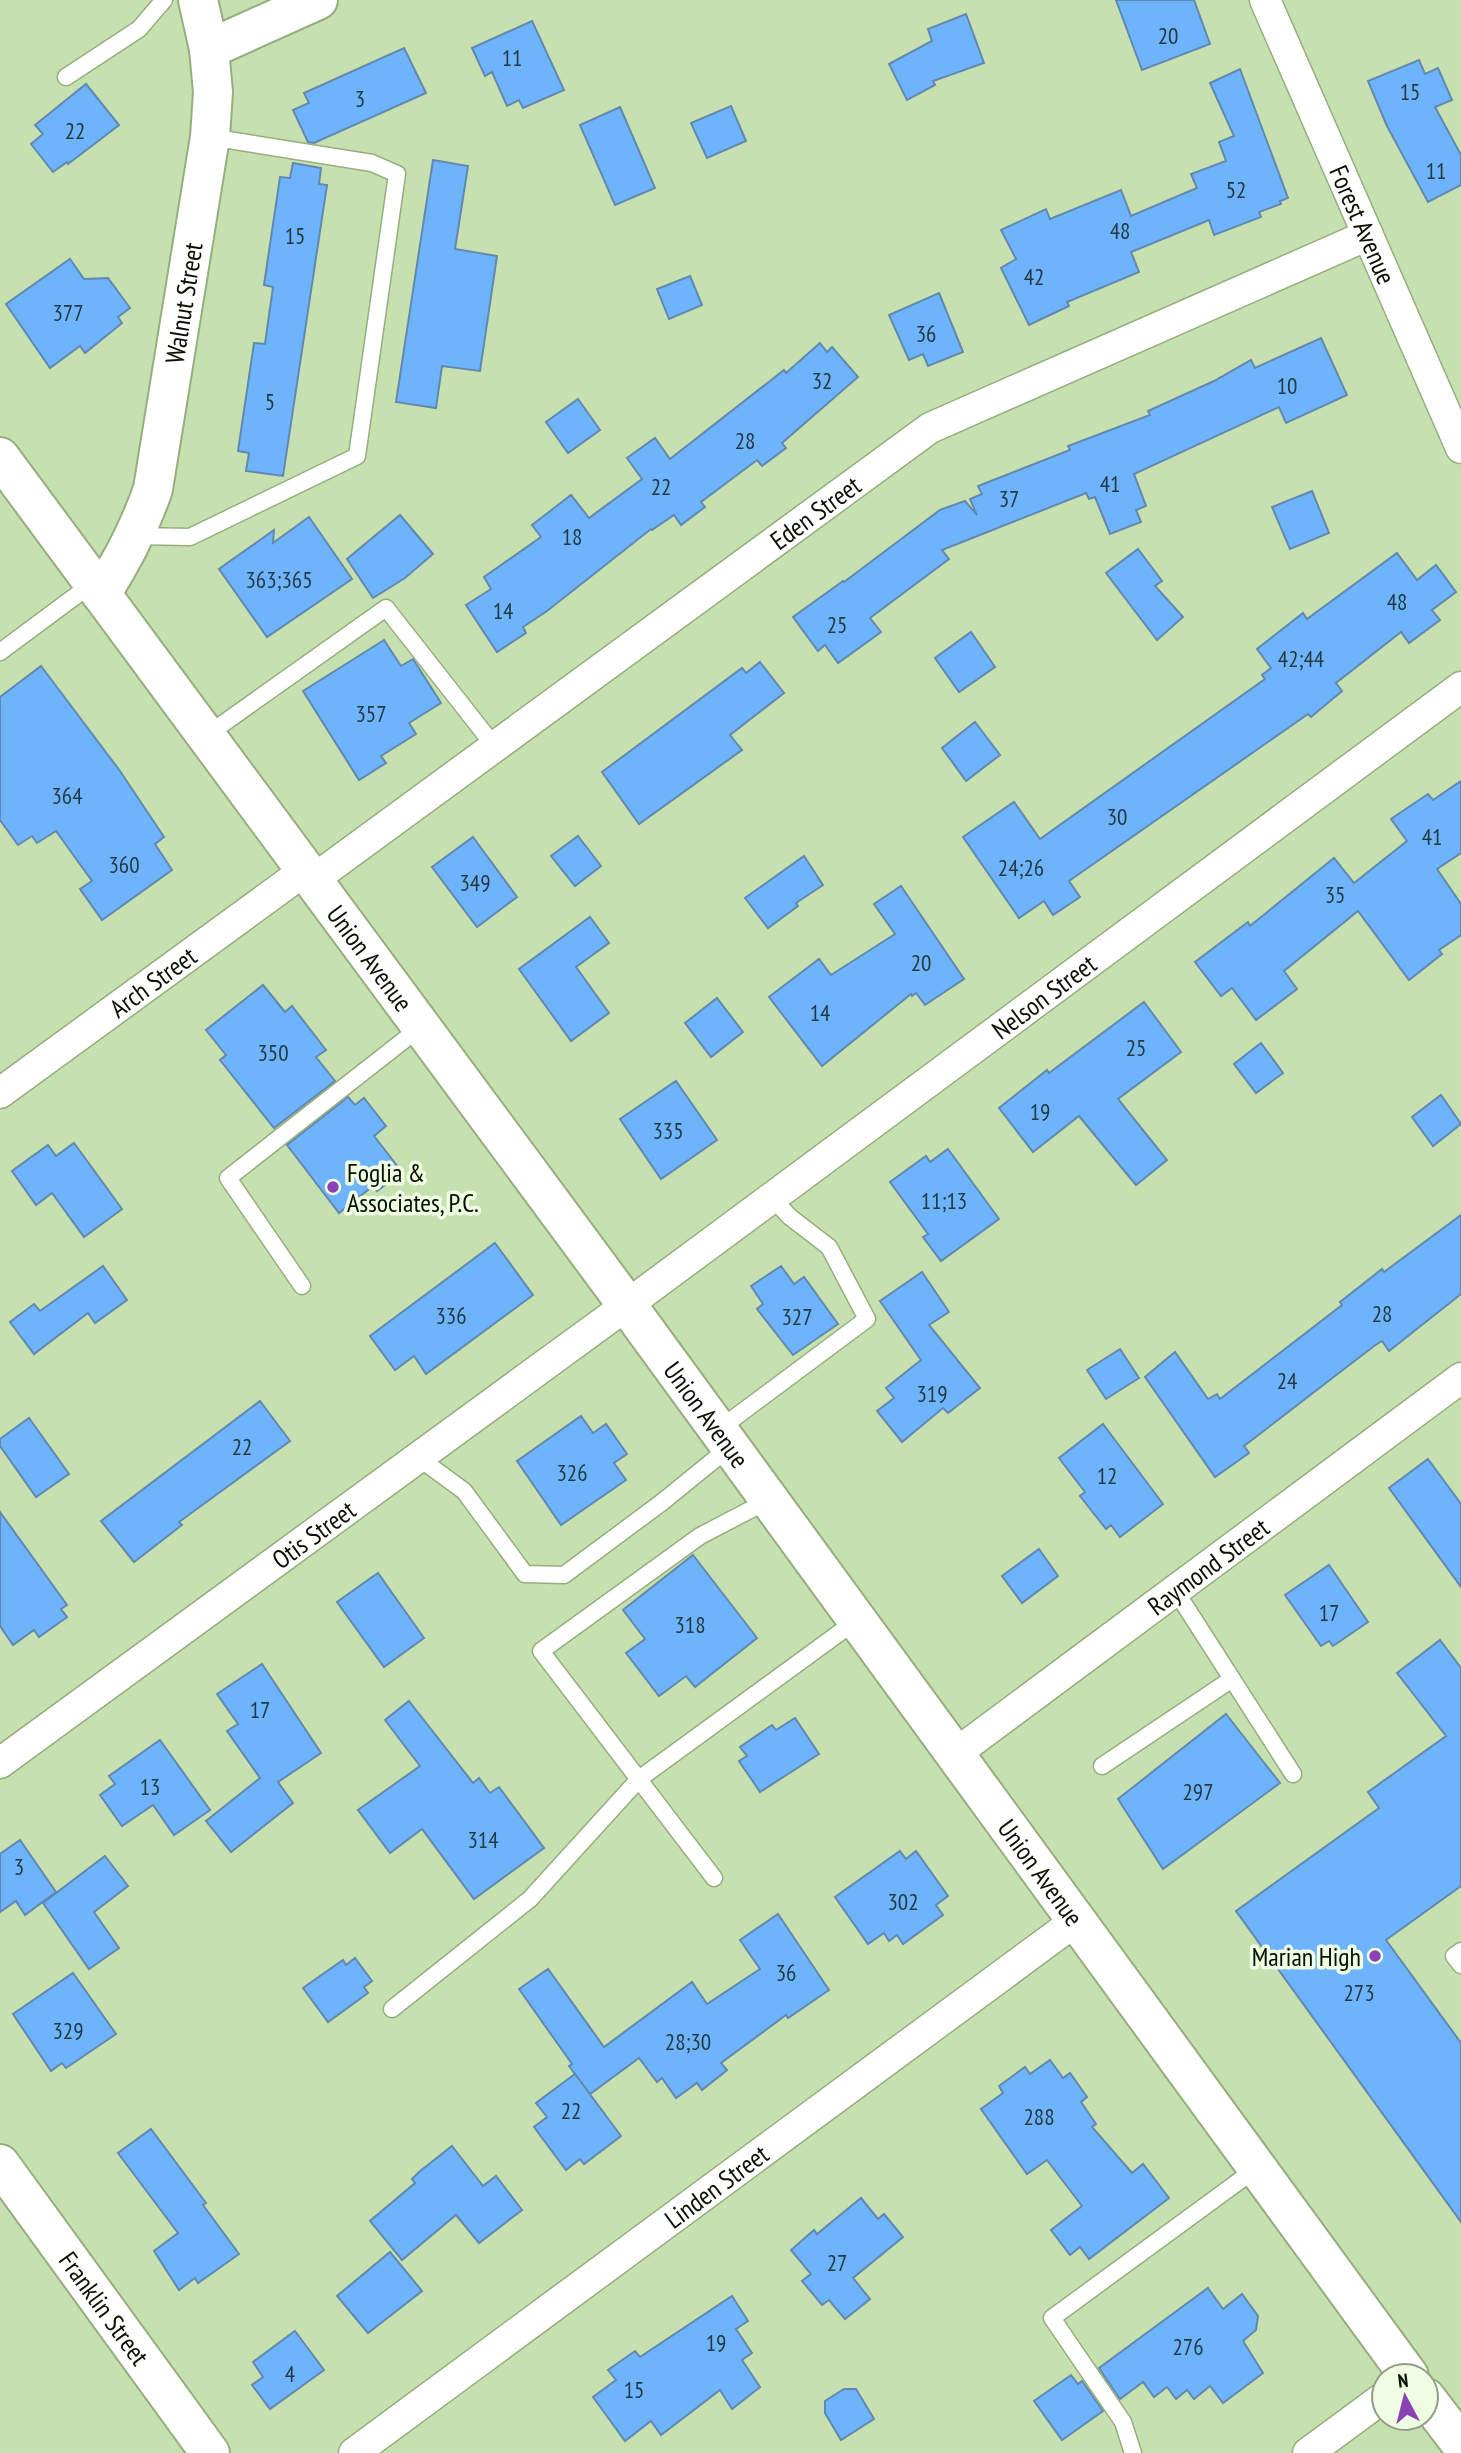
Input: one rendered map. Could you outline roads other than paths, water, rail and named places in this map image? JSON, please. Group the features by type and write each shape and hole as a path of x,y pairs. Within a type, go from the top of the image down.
{"main road":[{"name":"Walnut Street","path":"97,588 121,564 153,489 210,137 213,92 209,49 198,0"},
{"path":"209,49 318,0"},
{"name":"Union Avenue","path":"0,457 627,1305 1399,2362"},
{"name":"Franklin Street","path":"0,2164 210,2453"},
{"path":"1440,2416 1461,2444"}],"street":[{"name":"Forest Avenue","path":"1265,0 1461,448"},
{"name":"Eden Street","path":"310,874 495,747 930,428 1368,235"},
{"name":"Nelson Street","path":"627,1305 1461,687"},
{"name":"Arch Street","path":"0,1093 310,874"},
{"name":"Otis Street","path":"0,1763 627,1305"},
{"name":"Raymond Street","path":"955,1754 1461,1378"},
{"name":"Linden Street","path":"355,2453 1077,1920"},
{"path":"1308,2453 1370,2407"}],"lane":[{"path":"66,76 139,29 164,0"},
{"path":"135,536 190,537 357,456 397,174 372,163 210,137"},
{"path":"0,652 97,588"},
{"path":"207,735 386,608 495,747"},
{"path":"302,1286 228,1178 422,1026"},
{"path":"419,1458 464,1491 525,1574 564,1575 661,1503 724,1438 867,1319 830,1247 790,1217 772,1198"},
{"path":"714,1878 541,1651 700,1536 769,1500"},
{"path":"1175,1590 1293,1774"},
{"path":"392,2009 530,1899 639,1779 857,1620"},
{"path":"1102,1766 1232,1679"},
{"path":"1461,1951 1454,1955 1461,1965"},
{"path":"1133,2453 1123,2422 1052,2318 1257,2168"}],"place":[{"name":"Foglia & Associates, P.C.","path":"333,1187"},
{"name":"Marian High","path":"1375,1956"}]}
